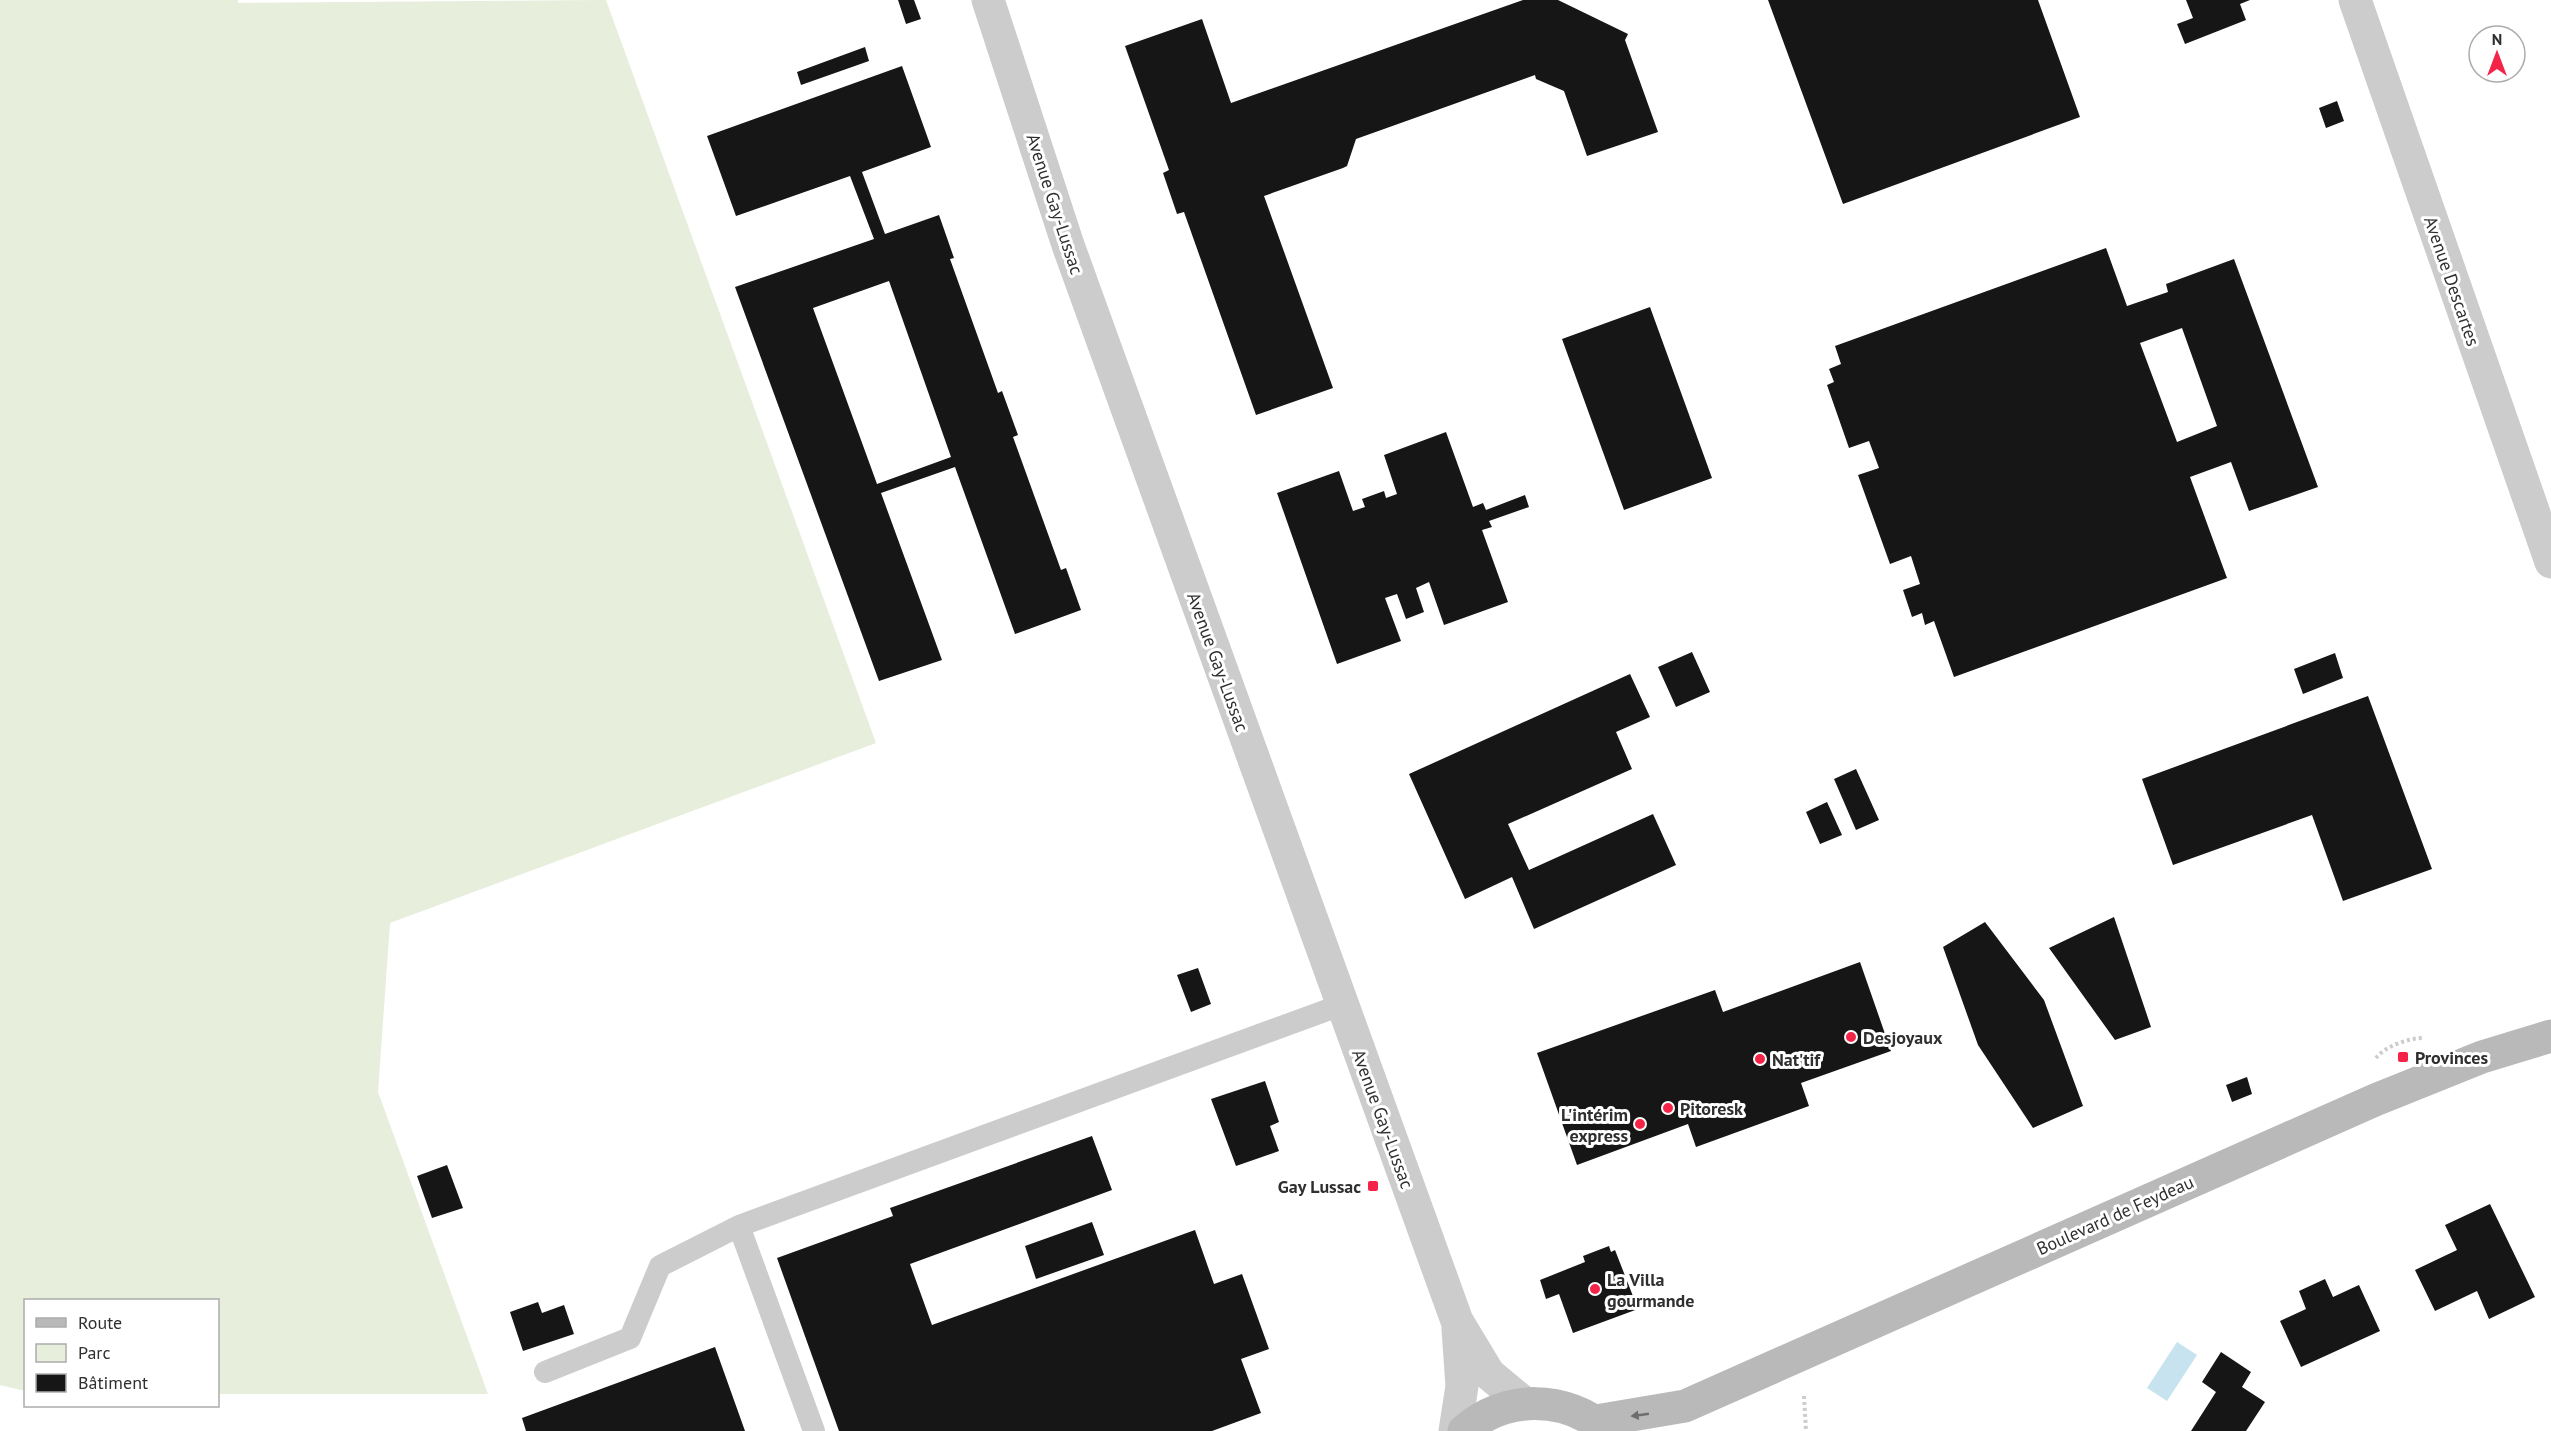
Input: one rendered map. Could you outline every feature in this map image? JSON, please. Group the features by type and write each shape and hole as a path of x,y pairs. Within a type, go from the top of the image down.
{"main road":[{"name":"Boulevard de Feydeau","path":"1601,1426 1676,1419 2375,1100 2482,1057 2551,1036"},
{"path":"1464,1431 1494,1411 1524,1403 1556,1404 1601,1426"}],"street":[{"name":"Avenue Gay-Lussac","path":"988,0 1068,245 1457,1321 1489,1374 1524,1403"},
{"name":"Avenue Descartes","path":"2355,0 2551,562"},
{"name":"Avenue Gay-Lussac","path":"1455,1431 1462,1386 1457,1321"}],"lane":[{"path":"545,1372 630,1338 660,1266 739,1226 1341,1005"},
{"path":"739,1226 814,1431"}],"path":[{"path":"1804,1396 1806,1431"}],"green space":[{"path":"0,0 238,0 238,3 606,0 876,743 390,923 378,1092 488,1394 219,1394 219,1299 24,1299 24,1391 0,1385"}],"water":[{"path":"2177,1342 2197,1355 2167,1401 2147,1388"}],"building":[{"path":"898,0 914,0 921,19 906,24"},
{"path":"1523,0 1558,0 1628,34 1625,40 1658,132 1587,156 1564,91 1536,79 1535,75 1356,139 1347,166 1264,196 1333,388 1256,415 1184,212 1177,214 1163,173 1169,170 1125,46 1202,19 1231,103"},
{"path":"1768,0 2038,0 2080,117 1843,204"},
{"path":"2186,0 2250,0 2240,4 2246,20 2185,44 2177,24 2193,18"},
{"path":"865,47 869,61 801,85 797,72"},
{"path":"902,66 931,147 862,172 885,234 939,215 954,258 950,259 998,393 1002,391 1018,435 1013,437 1061,570 1066,568 1081,610 1015,634 955,467 881,493 942,660 879,681 735,287 874,239 850,176 736,216 707,136","holes":["889,281 951,457 877,484 813,308"]},
{"path":"2337,101 2344,121 2326,128 2319,108"},
{"path":"2106,248 2127,306 2168,292 2166,284 2234,259 2318,487 2249,511 2231,462 2190,477 2227,578 1954,677 1934,621 1925,625 1922,613 1912,617 1903,590 1920,584 1911,556 1890,564 1858,475 1879,468 1869,441 1849,448 1827,385 1834,382 1829,369 1841,364 1835,346","holes":["2182,328 2217,426 2177,442 2140,343"]},
{"path":"1650,307 1712,478 1624,510 1562,339"},
{"path":"1446,432 1473,507 1483,503 1486,510 1525,495 1529,507 1489,521 1492,527 1482,530 1508,602 1444,625 1429,582 1416,588 1424,612 1406,619 1397,594 1385,598 1401,641 1337,664 1277,493 1339,471 1353,511 1365,507 1362,499 1384,491 1386,498 1397,494 1384,455"},
{"path":"1692,652 1710,692 1676,707 1658,667"},
{"path":"2335,653 2343,678 2303,694 2294,669"},
{"path":"1630,674 1650,717 1616,732 1632,769 1508,824 1529,870 1653,814 1676,865 1534,929 1512,877 1465,899 1409,774"},
{"path":"2368,696 2432,869 2343,901 2312,815 2173,865 2142,779"},
{"path":"1856,769 1879,820 1856,830 1834,779"},
{"path":"1827,802 1842,835 1820,844 1806,812"},
{"path":"2114,917 2151,1027 2115,1040 2049,948"},
{"path":"1985,922 2044,1000 2083,1106 2033,1128 1978,1045 1943,947"},
{"path":"1860,962 1891,1051 1801,1083 1809,1106 1696,1147 1688,1124 1577,1165 1537,1053 1715,990 1723,1012"},
{"path":"1198,968 1211,1004 1191,1012 1177,975"},
{"path":"2247,1077 2252,1094 2232,1102 2226,1085"},
{"path":"1265,1081 1279,1122 1270,1126 1279,1151 1236,1166 1211,1099"},
{"path":"1092,1136 1112,1190 910,1264 932,1325 1195,1230 1214,1284 1242,1274 1269,1349 1241,1359 1261,1413 1212,1431 839,1431 777,1258 893,1216 890,1208"},
{"path":"447,1165 463,1208 432,1218 417,1176"},
{"path":"2490,1204 2535,1297 2489,1319 2477,1291 2435,1311 2415,1270 2457,1250 2445,1225"},
{"path":"1092,1222 1104,1255 1036,1279 1025,1246"},
{"path":"1609,1246 1611,1252 1615,1250 1638,1309 1573,1333 1559,1294 1546,1299 1540,1280 1585,1262 1583,1256"},
{"path":"2325,1279 2333,1297 2359,1285 2380,1331 2301,1367 2280,1321 2306,1309 2299,1291"},
{"path":"538,1302 542,1313 564,1305 574,1334 523,1351 510,1312"},
{"path":"715,1347 745,1431 526,1431 522,1418"},
{"path":"2221,1352 2251,1372 2242,1387 2265,1402 2246,1431 2191,1431 2216,1392 2202,1382"}],"place":[{"name":"Desjoyaux","path":"1851,1037"},
{"name":"Provinces","path":"2403,1057"},
{"name":"Nat'tif","path":"1760,1059"},
{"name":"Pitoresk","path":"1668,1108"},
{"name":"L'intérim express","path":"1640,1124"},
{"name":"Gay Lussac","path":"1373,1186"},
{"name":"La Villa gourmande","path":"1595,1289"}]}
